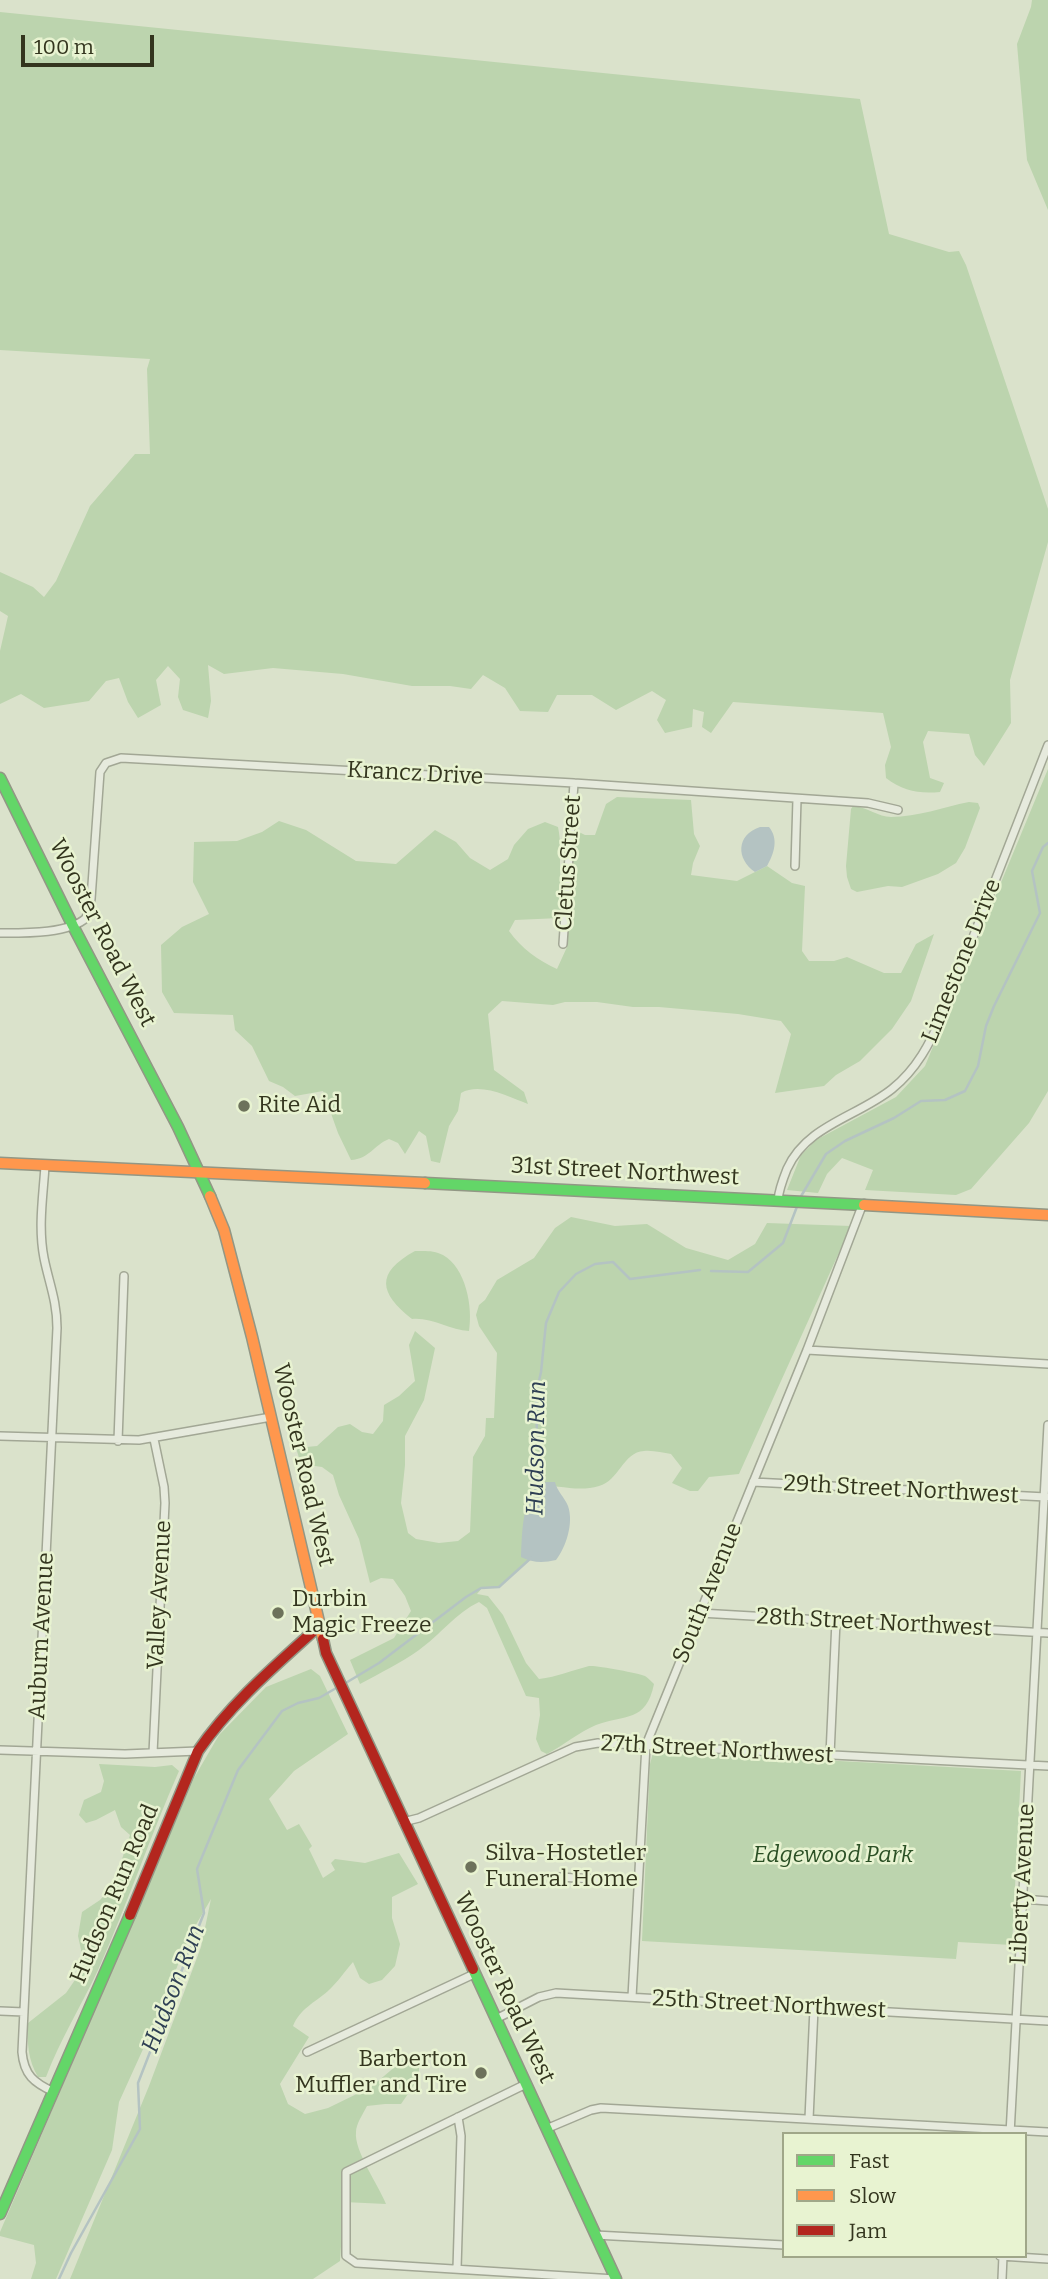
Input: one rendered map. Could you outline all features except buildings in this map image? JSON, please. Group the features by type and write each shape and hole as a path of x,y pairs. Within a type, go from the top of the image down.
{"main road":[{"name":"Wooster Road West","path":"0,778 3,793 166,1103 224,1230 319,1626 334,1671 616,2279"},
{"name":"31st Street Northwest","path":"0,1163 1048,1215"},
{"name":"Hudson Run Road","path":"0,2214 198,1751 238,1700 319,1626"}],"street":[{"name":"Limestone Drive","path":"778,1200 787,1171 803,1145 819,1132 892,1089 926,1052 1048,745"},
{"name":"Krancz Drive","path":"73,926 81,923 90,910 98,783 102,767 113,760 133,758 574,783 868,803 898,810"},
{"name":"Cletus Street","path":"563,944 574,783"},
{"path":"795,866 797,799"},
{"path":"0,933 41,932 73,926"},
{"name":"Auburn Avenue","path":"46,1166 41,1233 57,1311 22,2052 24,2068 32,2080 54,2092"},
{"name":"South Avenue","path":"632,1997 646,1745 807,1350 862,1206"},
{"path":"118,1441 124,1276"},
{"path":"807,1350 1048,1364"},
{"path":"0,1436 118,1441 154,1439 271,1417"},
{"name":"Liberty Avenue","path":"1010,2132 1048,1425"},
{"name":"Valley Avenue","path":"153,1753 165,1503 154,1439"},
{"name":"29th Street Northwest","path":"753,1482 1046,1497"},
{"name":"28th Street Northwest","path":"700,1613 1048,1633"},
{"path":"830,1755 836,1621"},
{"name":"27th Street Northwest","path":"402,1822 419,1818 575,1747 598,1743 1048,1766"},
{"path":"0,1750 125,1754 198,1751"},
{"path":"560,1877 638,1882"},
{"path":"1023,1899 1048,1901"},
{"path":"307,2052 474,1974"},
{"name":"25th Street Northwest","path":"496,2020 548,1994 1048,2021"},
{"path":"809,2119 814,2008"},
{"path":"0,2011 24,2012"},
{"path":"526,2084 349,2170 345,2174 345,2252 349,2260 359,2263 616,2279"},
{"path":"546,2129 601,2108 1048,2132"},
{"path":"457,2269 461,2136 458,2117"},
{"path":"595,2235 782,2245"},
{"path":"1002,2258 1002,2279"},
{"path":"1027,2258 1048,2259"},
{"path":"436,2269 436,2279"}],"green space":[{"path":"1032,0 1048,0 1048,210 1027,160 1017,44"},
{"path":"0,12 860,99 889,234 949,252 959,251 1048,509 1048,542 1010,680 1011,723 984,766 975,755 969,734 928,731 923,742 930,778 944,783 940,792 918,792 905,789 886,778 885,765 891,747 883,713 733,702 711,733 702,727 704,712 693,709 692,727 665,733 657,720 666,700 652,691 616,710 592,695 557,695 548,712 520,711 505,688 483,675 471,689 412,686 343,674 273,668 224,674 208,665 211,701 208,718 183,710 178,697 180,679 168,666 156,680 161,705 138,718 128,702 119,678 106,681 89,701 44,708 21,694 0,704 0,651 8,616 0,611 0,572 33,587 44,597 56,581 90,506 135,454 150,454 147,369 150,359 0,350"},
{"path":"1048,769 1048,1091 1029,1123 971,1189 956,1195 865,1190 873,1170 842,1158 827,1174 818,1193 787,1190 801,1155 816,1140 896,1097 925,1066"},
{"path":"617,797 691,800 694,834 700,846 691,875 737,881 767,866 792,883 805,886 802,951 809,961 834,961 847,957 884,973 901,973 916,944 934,934 911,1001 892,1029 860,1061 836,1075 824,1086 775,1093 791,1034 781,1021 738,1014 597,1002 565,1002 553,1005 502,1001 488,1014 494,1070 524,1092 528,1104 495,1092 469,1090 461,1093 458,1111 449,1126 440,1163 431,1161 426,1136 419,1131 405,1154 398,1143 389,1139 362,1157 351,1160 323,1091 295,1096 269,1081 252,1046 235,1030 233,1015 174,1013 162,992 161,945 182,927 209,914 193,882 194,842 237,841 262,832 279,821 306,830 356,861 396,864 435,830 456,842 470,858 490,870 508,859 514,845 528,829 545,822 558,827 560,918 515,920 509,931 531,953 557,969 567,947 563,944 571,828 585,835 595,835 606,804"},
{"path":"969,802 978,803 980,808 965,848 956,863 938,874 902,887 888,886 857,892 851,889 846,866 853,806 882,815 901,817"},
{"path":"571,1217 615,1226 647,1224 686,1248 728,1260 755,1244 767,1223 851,1226 739,1474 709,1477 698,1491 690,1491 672,1483 682,1468 671,1454 647,1451 631,1456 612,1479 599,1486 582,1489 529,1485 536,1497 532,1557 499,1587 482,1588 477,1594 488,1596 503,1615 526,1663 539,1679 593,1666 645,1676 654,1684 646,1705 640,1711 596,1725 547,1754 541,1751 536,1739 540,1715 539,1698 526,1696 487,1608 479,1602 463,1612 419,1650 360,1684 350,1660 394,1638 411,1611 405,1596 393,1579 381,1578 370,1583 359,1539 333,1475 322,1467 301,1464 296,1448 317,1446 338,1427 350,1424 362,1432 373,1434 383,1421 384,1405 415,1381 409,1345 415,1331 435,1348 424,1400 405,1436 401,1503 408,1533 416,1539 439,1543 458,1541 470,1532 473,1457 485,1436 486,1418 494,1418 497,1353 479,1326 476,1315 479,1305 497,1280 534,1258 555,1228"},
{"path":"415,1251 440,1253 457,1269 469,1300 469,1331 412,1319 393,1301 386,1284 388,1275 402,1259"},
{"path":"311,1669 320,1676 348,1734 294,1771 269,1799 287,1830 299,1824 312,1846 309,1849 323,1878 335,1870 331,1863 335,1859 365,1863 399,1853 418,1884 392,1897 392,1918 400,1944 395,1966 382,1980 369,1984 360,1978 353,1962 331,1988 303,2011 293,2026 309,2037 280,2084 288,2104 305,2114 328,2108 371,2087 409,2055 419,2064 419,2078 401,2104 367,2106 356,2129 356,2140 367,2168 386,2204 344,2202 340,2261 313,2279 70,2279 149,2086 201,1947 211,1899 190,1935 119,2102 112,2150 56,2279 31,2279 36,2263 34,2245 0,2236 0,2232 194,1778 219,1735 266,1687"},
{"name":"Edgewood Park","path":"657,1751 1021,1771 1012,1945 958,1942 956,1959 642,1941 650,1764 653,1753"},
{"path":"99,1764 155,1767 172,1765 179,1771 98,1970 46,2077 38,2077 29,2051 28,2023 66,1993 77,1977 82,1954 78,1936 82,1912 100,1900 113,1886 130,1835 121,1827 115,1810 86,1823 79,1815 84,1800 101,1792 104,1781"}],"shaded area":[{"path":"760,827 769,827 774,836 774,846 767,866 755,872 744,861 741,848 746,836"},
{"path":"540,1482 555,1482 570,1513 568,1534 560,1555 556,1560 542,1562 521,1557 526,1507"}],"waterway":[{"name":"Hudson Run","path":"800,1198 826,1154 845,1141 894,1118 921,1101 945,1100 965,1091 978,1066 986,1026 994,1006 1040,913 1032,871 1043,847 1048,843"},
{"name":"Hudson Run","path":"711,1271 748,1272 783,1243 798,1204"},
{"name":"Hudson Run","path":"539,1483 542,1456 537,1437 536,1394 546,1323 559,1292 576,1274 595,1264 613,1262 630,1279 700,1270"},
{"name":"Hudson Run","path":"344,1684 379,1663 466,1597 481,1588 499,1587 531,1558"},
{"name":"Hudson Run","path":"59,2279 140,2129 138,2083 204,1913 197,1869 238,1770 282,1711 298,1703 319,1698 338,1687"}],"traffic: fast":[{"path":"0,778 73,926 178,1127 210,1196"},
{"path":"425,1183 864,1205"},
{"path":"0,2214 130,1915"},
{"path":"473,1969 616,2279"}],"traffic: slow":[{"path":"0,1163 425,1183"},
{"path":"210,1196 224,1230 252,1337 323,1639"},
{"path":"864,1205 1048,1215"}],"traffic: jam":[{"path":"130,1915 198,1751 239,1701 319,1626"},
{"path":"323,1639 326,1653 473,1969"}],"place":[{"name":"Rite Aid","path":"244,1106"},
{"name":"Durbin Magic Freeze","path":"278,1613"},
{"name":"Silva-Hostetler Funeral Home","path":"471,1867"},
{"name":"Barberton Muffler and Tire","path":"481,2073"}]}
